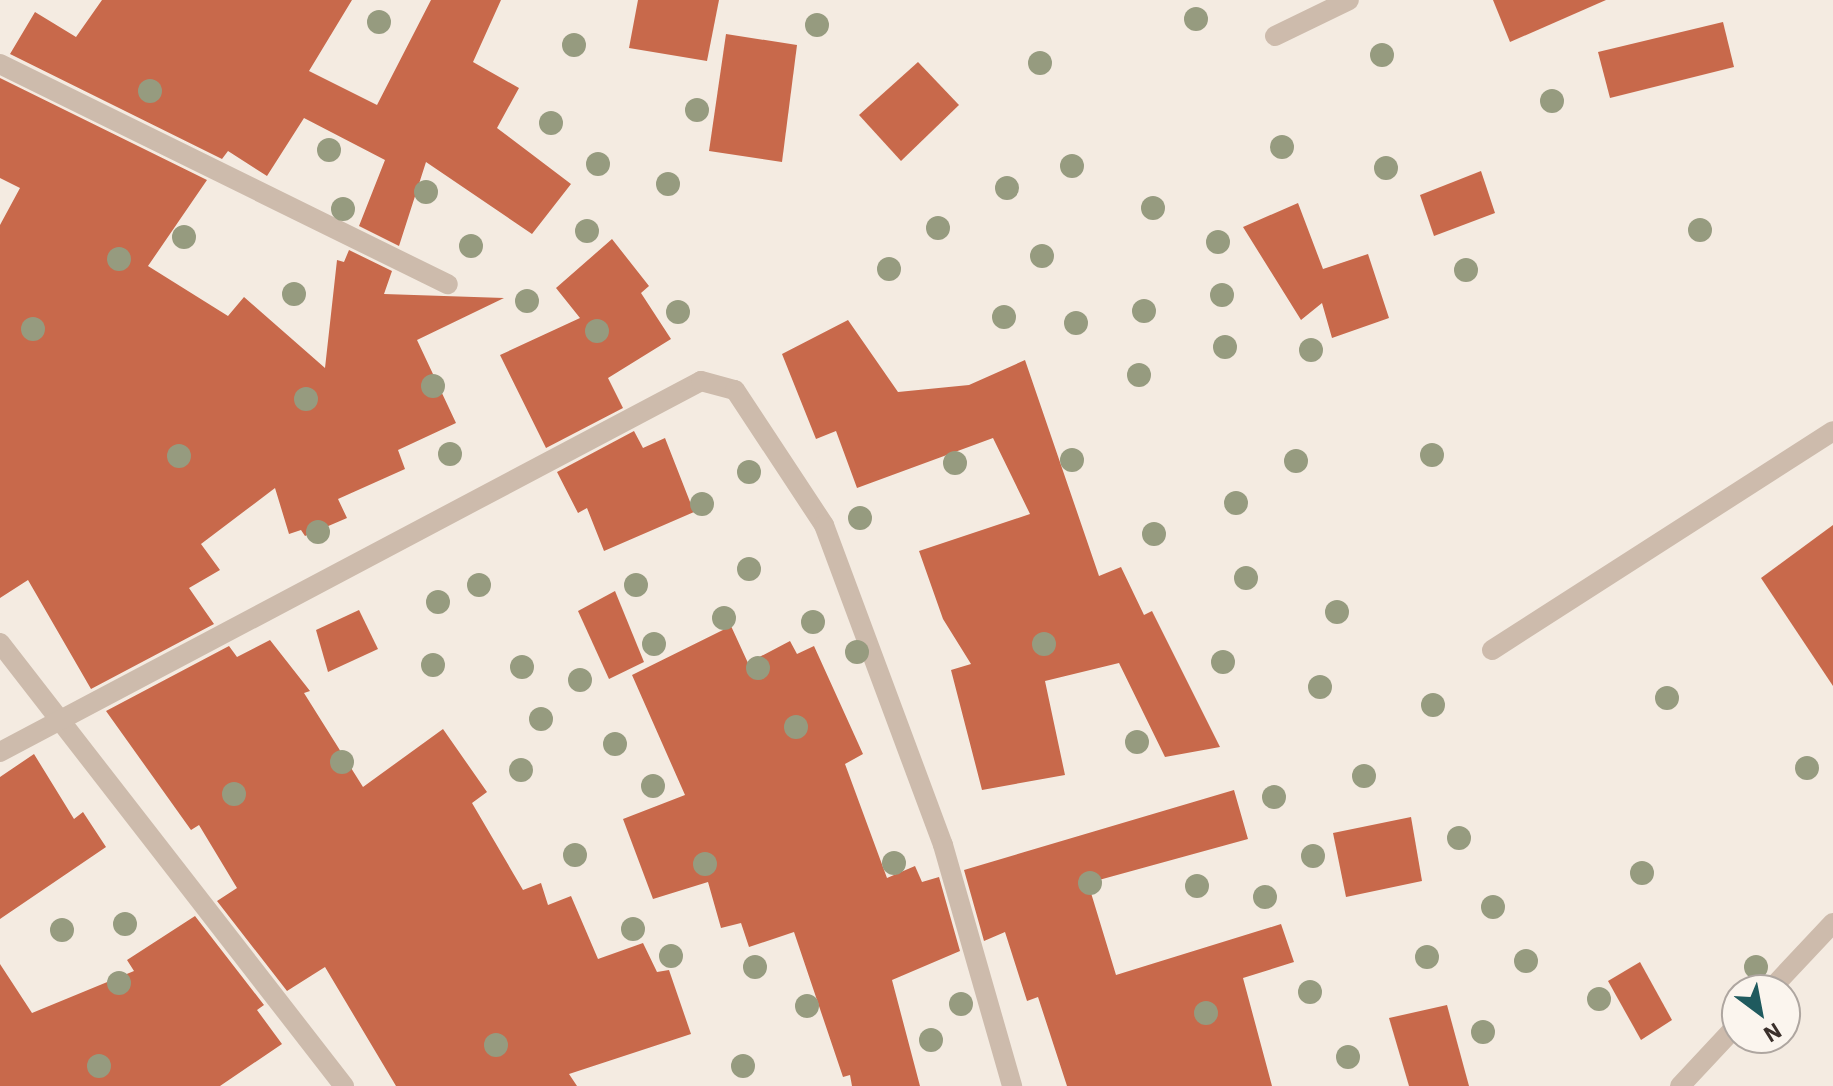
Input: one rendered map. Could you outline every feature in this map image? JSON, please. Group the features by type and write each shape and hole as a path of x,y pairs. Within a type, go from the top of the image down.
{"street":[{"path":"1275,36 1349,0"},
{"path":"0,64 448,284"},
{"path":"0,752 701,381 735,390 824,525 943,845 1012,1086"},
{"path":"1492,650 1833,431"},
{"path":"0,643 344,1086"},
{"path":"1785,974 1833,923"},
{"path":"1680,1086 1721,1042"}],"building":[{"path":"102,0 352,0 309,71 377,105 431,0 501,0 473,62 519,88 497,128 571,184 532,234 426,162 399,246 359,226 385,160 304,118 267,176 228,151 222,159 10,54 35,12 76,37"},
{"path":"638,0 719,0 707,61 629,48"},
{"path":"1493,0 1606,0 1510,42"},
{"path":"1723,22 1734,67 1610,98 1598,52"},
{"path":"726,34 797,45 782,162 709,151"},
{"path":"918,62 959,105 901,161 859,115"},
{"path":"0,78 207,180 148,266 228,316 244,297 325,368 337,260 344,262 349,250 392,271 384,294 504,298 417,340 456,423 398,450 405,469 338,499 347,518 305,536 301,530 289,534 275,488 201,544 220,570 189,588 214,624 91,689 28,580 0,598 0,225 20,188 0,178"},
{"path":"1481,171 1495,213 1434,236 1420,195"},
{"path":"1298,203 1323,269 1368,254 1389,318 1332,338 1322,303 1301,320 1243,227"},
{"path":"612,239 649,286 641,293 671,339 608,378 623,408 546,448 500,355 580,318 556,288"},
{"path":"848,320 898,392 969,385 1025,360 1099,576 1121,567 1144,615 1152,611 1220,747 1165,757 1119,663 1045,681 1065,775 982,790 951,670 971,664 943,619 919,551 1030,514 993,438 857,488 836,431 816,439 782,354"},
{"path":"634,431 643,448 665,438 694,512 604,551 587,508 578,513 557,472"},
{"path":"1833,525 1833,686 1761,578"},
{"path":"615,591 644,662 609,679 578,611"},
{"path":"359,610 378,649 328,672 316,630"},
{"path":"731,626 748,663 790,641 797,654 814,646 863,754 845,764 887,878 915,866 922,882 939,877 960,951 892,980 920,1086 852,1086 850,1075 843,1077 794,932 749,947 741,923 721,928 708,882 653,899 623,819 685,795 632,675"},
{"path":"270,640 310,691 304,693 363,787 443,729 487,792 472,803 523,890 541,883 548,905 571,896 598,959 643,943 657,972 669,970 691,1034 569,1074 577,1086 396,1086 325,967 287,991 217,901 237,888 199,825 191,830 106,711 229,646 237,657"},
{"path":"34,754 74,819 83,812 106,847 0,919 0,777"},
{"path":"1234,790 1248,839 1088,883 1116,975 1281,924 1294,962 1243,978 1272,1086 1067,1086 1038,997 1027,1001 1005,932 984,941 964,870"},
{"path":"1411,817 1422,881 1346,897 1333,833"},
{"path":"195,916 264,1005 257,1010 282,1044 220,1086 0,1086 0,964 32,1013 134,971 127,960"},
{"path":"1640,962 1672,1020 1641,1040 1608,981"},
{"path":"1447,1005 1469,1086 1409,1086 1389,1018"}]}
